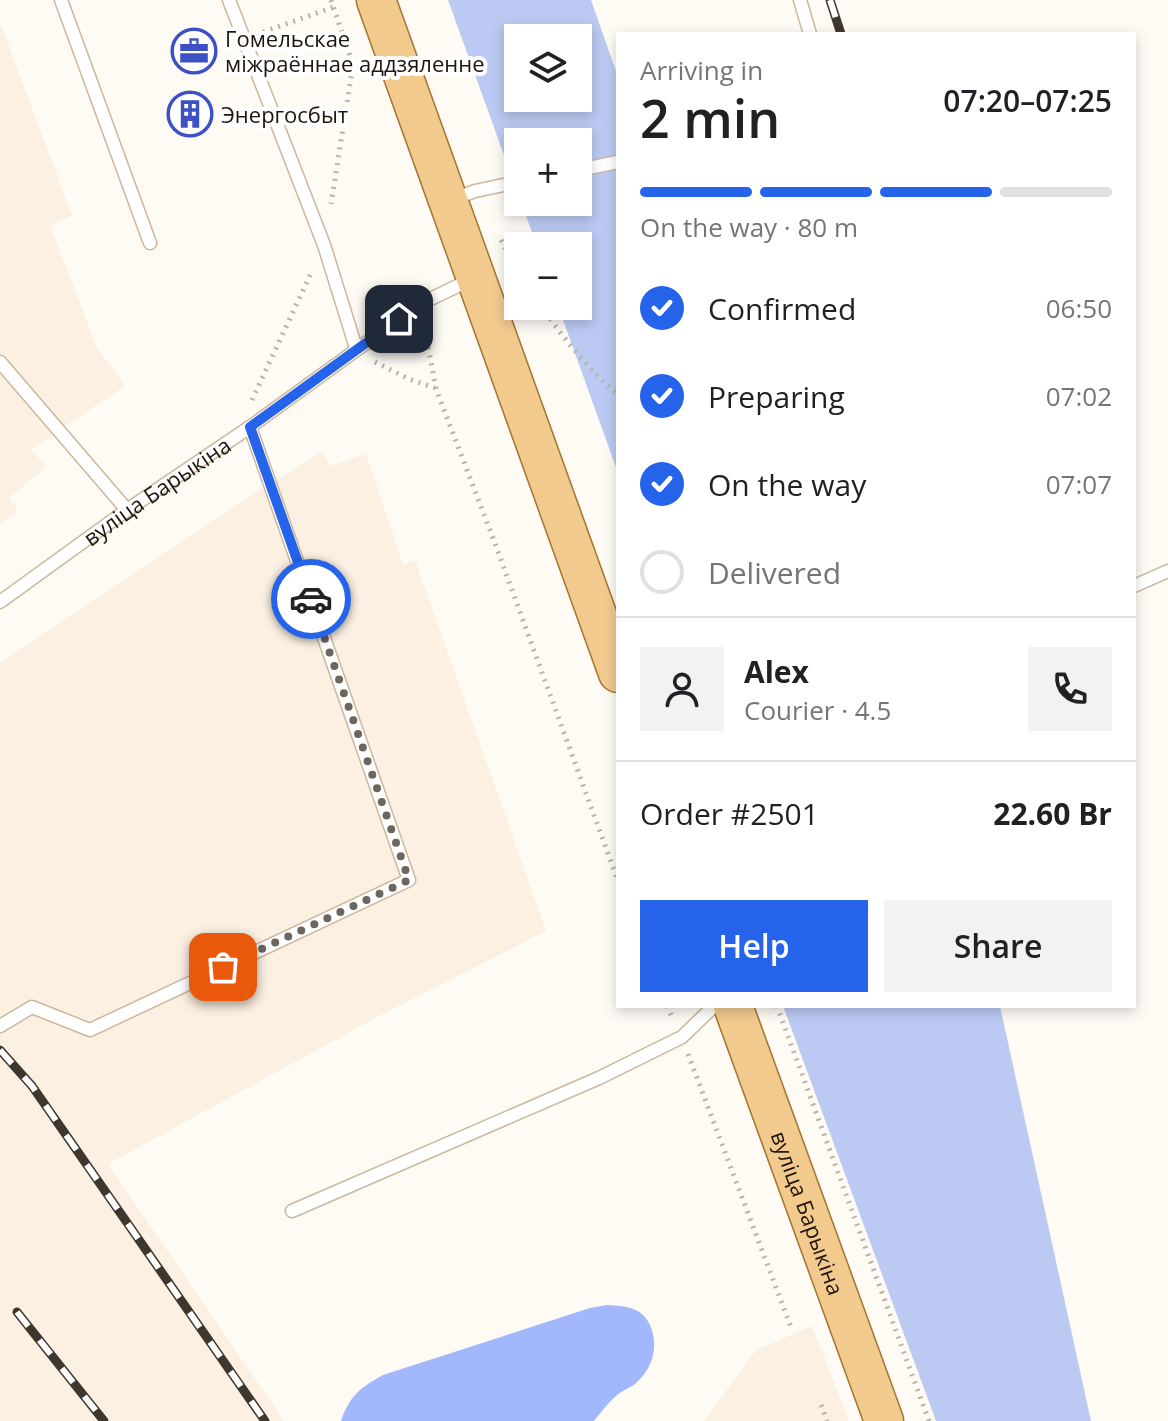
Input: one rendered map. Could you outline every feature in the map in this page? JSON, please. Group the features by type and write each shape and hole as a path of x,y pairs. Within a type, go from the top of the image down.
{"main road":[{"path":"376,0 616,667"},
{"name":"вуліца Барыкіна","path":"734,1008 884,1421"}],"lane":[{"path":"61,0 150,243"},
{"path":"229,0 324,245 356,348"},
{"path":"800,0 809,32"},
{"path":"592,167 616,162"},
{"path":"448,201 504,185"},
{"name":"вуліца Барыкіна","path":"0,602 420,304 477,277"},
{"path":"0,362 127,510"},
{"path":"0,1026 32,1007 90,1030 409,880 250,427"},
{"path":"1136,585 1168,571"},
{"path":"292,1211 599,1078 682,1037 712,1008"}],"path":[{"path":"331,0 353,65"},
{"path":"243,40 334,7"},
{"path":"420,304 436,389 616,876"},
{"path":"551,320 601,380 616,393"},
{"path":"356,348 371,360 436,389"},
{"path":"668,1008 682,1037 792,1330"},
{"path":"778,1008 929,1421"},
{"path":"821,1405 827,1421"}],"shaded area":[{"path":"448,0 591,0 616,71 616,467 563,320 592,320 592,232 532,232 526,216 592,216 592,128 504,128 504,155"},
{"path":"0,23 72,216 50,225 96,346 125,386 31,449 46,467 9,498 18,510 0,525"},
{"path":"322,452 330,466 366,454 403,565 415,560 546,931 381,1015 108,1164 284,1421 0,1421 0,663 245,499"},
{"path":"784,1008 1000,1008 1091,1421 936,1421"},
{"path":"607,1305 626,1307 642,1314 653,1333 654,1349 642,1377 613,1399 594,1421 341,1421 357,1393 383,1375"},
{"path":"812,1326 849,1421 704,1421 756,1350"}],"railway":[{"path":"830,0 840,32"},
{"path":"0,1050 32,1086 265,1421"},
{"path":"17,1312 104,1421"}],"way so far":[{"path":"223,967 409,880 311,599"}],"place":[{"name":"Гомельскае міжраённае аддзяленне","path":"194,51"},
{"name":"Энергосбыт","path":"190,114"}],"route":[{"path":"311,599 250,427 399,319"}]}
